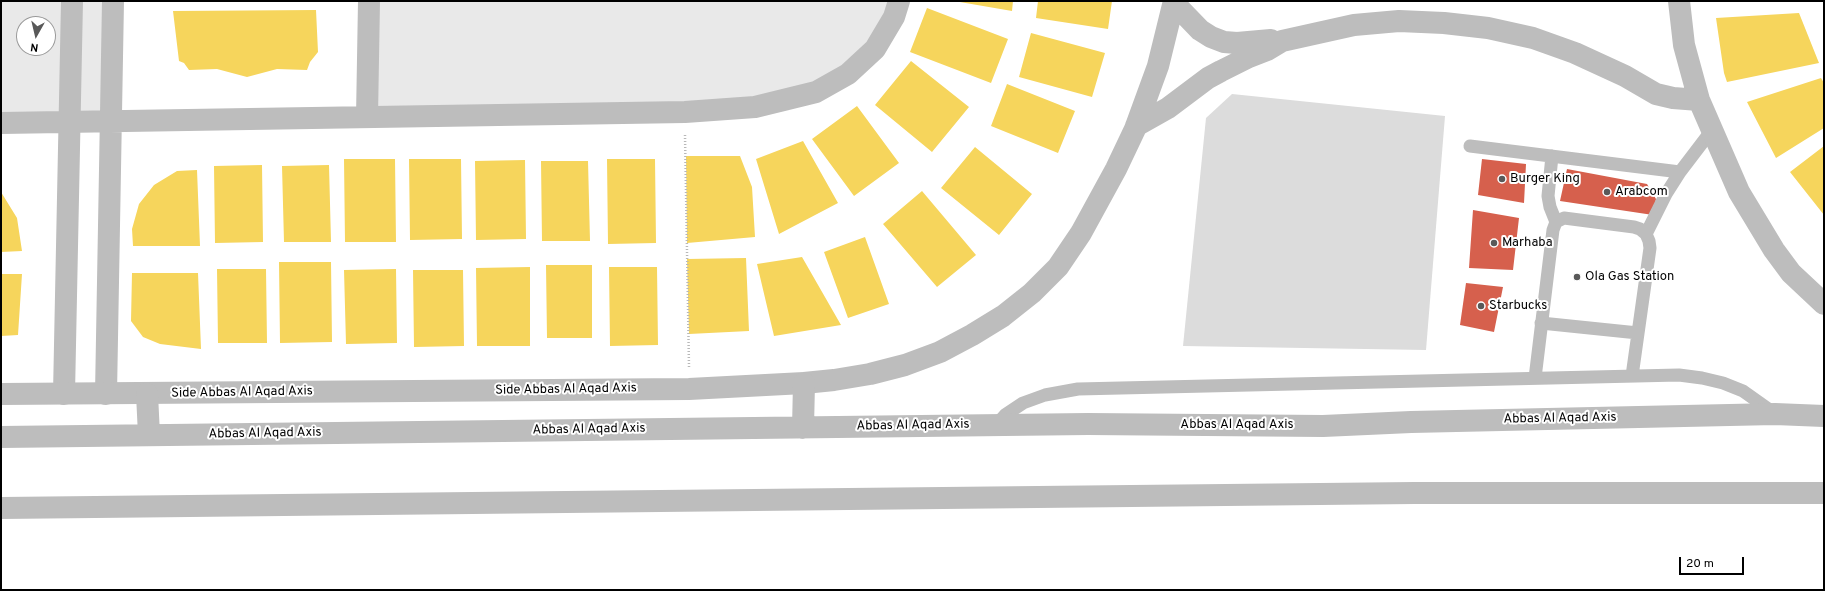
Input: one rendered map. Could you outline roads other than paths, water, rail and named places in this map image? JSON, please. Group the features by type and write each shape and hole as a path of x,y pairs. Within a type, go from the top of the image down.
{"street":[{"path":"64,394 72,1"},
{"path":"106,394 113,1"},
{"path":"367,117 369,1"},
{"path":"1,123 685,112 755,107 816,92 848,74 875,48 894,17 900,1"},
{"path":"1679,1 1684,45 1699,100 1739,192 1774,250 1791,273 1824,304"},
{"path":"1174,2 1200,30 1224,42 1237,43 1266,40 1282,41"},
{"name":"Side Abbas Al Aqad Axis","path":"1,394 689,389 804,383 870,374 905,365 940,352 1003,316 1032,293 1058,267 1081,233 1116,169 1136,126 1158,66 1174,2"},
{"path":"1136,126 1168,108 1221,70 1266,50 1282,41 1354,24 1399,21 1444,23 1488,28 1532,38 1575,53 1625,76 1656,94 1673,98 1699,100"},
{"path":"803,428 804,383"},
{"path":"148,394 149,435"},
{"name":"Abbas Al Aqad Axis","path":"1,436 1088,424 1323,426 1411,422 1775,414 1824,416"},
{"path":"1,508 1414,493 1824,493"}],"lane":[{"path":"1632,376 1650,248 1646,234 1666,194 1680,172 1712,130"},
{"path":"1470,146 1680,172"},
{"path":"1535,378 1553,230 1556,222 1550,207 1548,196 1552,156"},
{"path":"1556,222 1564,218 1634,227 1646,234"},
{"path":"1542,323 1638,333"},
{"path":"996,425 1005,415 1023,403 1045,395 1078,389 1679,375 1723,383 1743,391 1775,414"}],"place":[{"name":"Burger King","path":"1502,179"},
{"name":"Arabcom","path":"1607,192"},
{"name":"Marhaba","path":"1494,243"},
{"name":"Ola Gas Station","path":"1577,277"},
{"name":"Starbucks","path":"1481,306"}]}
